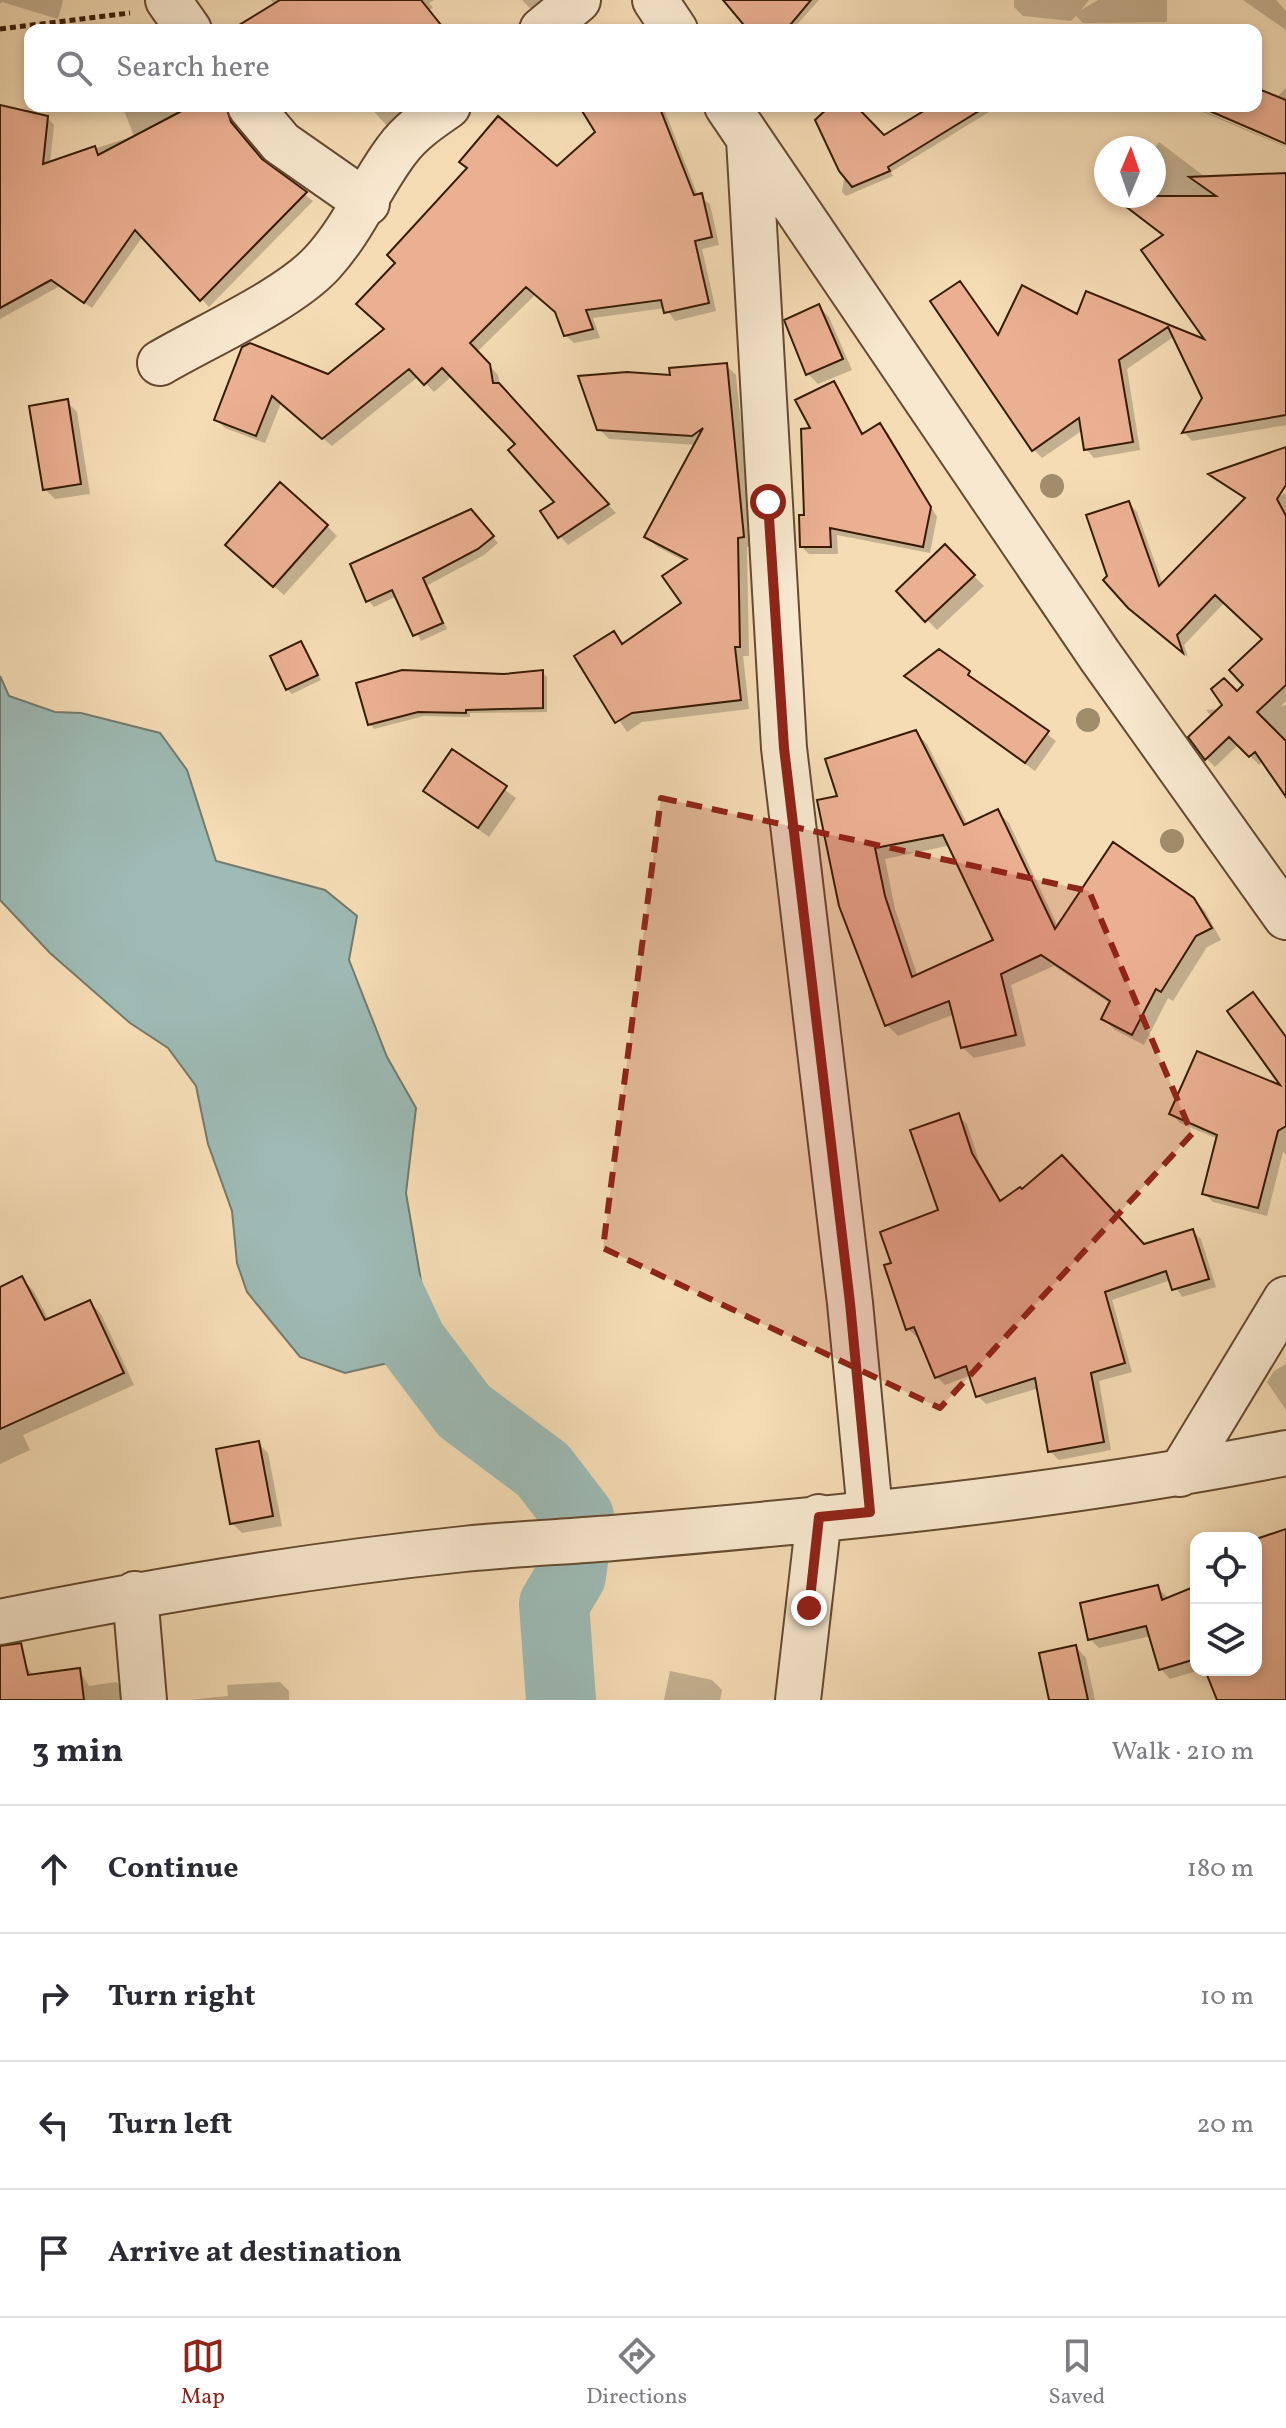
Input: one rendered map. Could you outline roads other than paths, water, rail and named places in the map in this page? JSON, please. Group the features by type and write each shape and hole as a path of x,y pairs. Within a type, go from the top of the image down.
{"street":[{"path":"549,24 578,0"},
{"path":"655,0 671,24"},
{"path":"255,112 281,143 367,203"},
{"path":"160,363 287,292 319,267 345,237 396,151 421,124 439,112"},
{"path":"738,123 1100,656 1286,917"},
{"path":"738,123 784,748 850,1303 870,1512"},
{"path":"1180,1474 1286,1299"},
{"path":"0,1622 135,1594 463,1549 613,1538 1020,1497 1180,1474 1286,1453"},
{"path":"798,1700 819,1517"},
{"path":"135,1594 144,1700"}],"water":[{"path":"0,676 9,696 55,712 81,713 160,733 187,770 216,861 325,890 357,916 349,960 387,1057 416,1108 406,1193 427,1316 412,1342 388,1363 345,1373 300,1357 247,1292 237,1263 232,1211 208,1144 196,1086 168,1048 130,1023 50,953 0,900"}],"waterway":[{"path":"371,1255 412,1342 464,1411 543,1470 579,1517 571,1576 554,1604 561,1700"}]}
